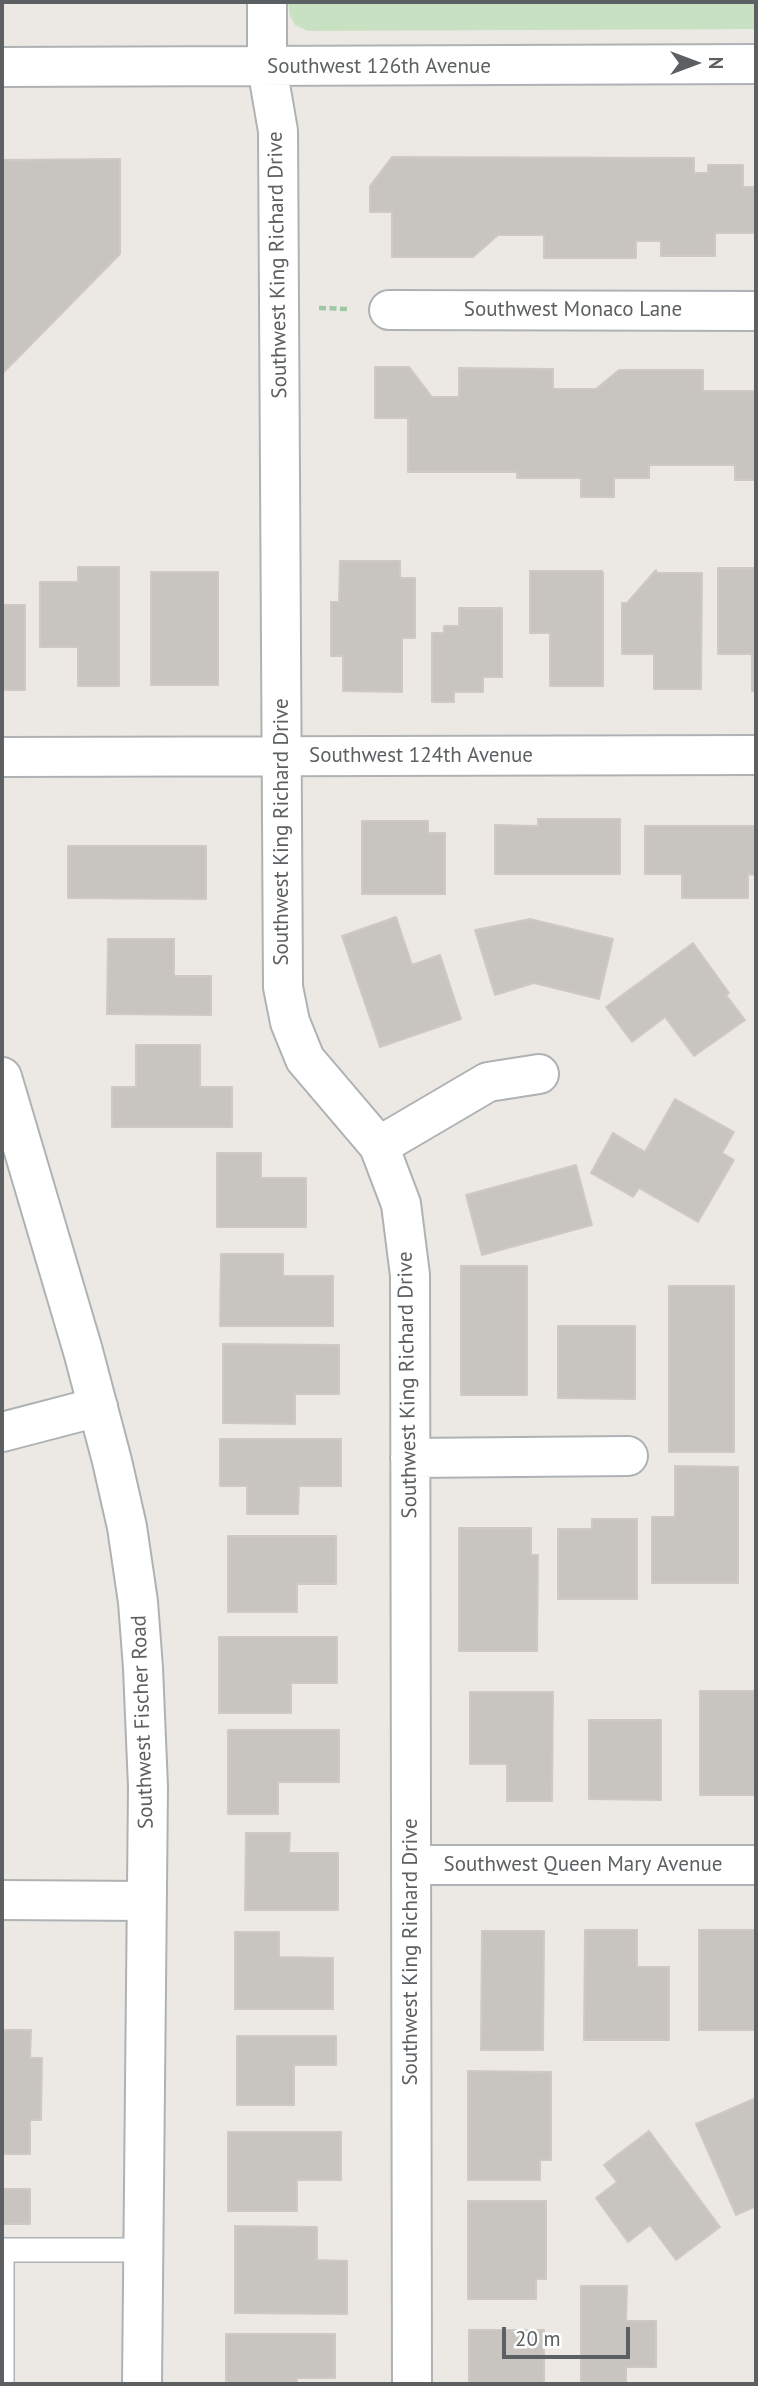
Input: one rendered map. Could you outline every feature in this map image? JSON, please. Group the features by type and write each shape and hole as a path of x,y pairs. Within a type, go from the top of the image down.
{"street":[{"name":"Southwest King Richard Drive","path":"267,2 267,67 278,131 283,987 290,1022 305,1059 379,1146 401,1204 410,1275 412,2384"},
{"name":"Southwest 126th Avenue","path":"2,67 756,64"},
{"name":"Southwest Monaco Lane","path":"389,310 756,311"},
{"name":"Southwest 124th Avenue","path":"2,757 756,755"},
{"path":"379,1146 488,1082 539,1074"},
{"name":"Southwest Fischer Road","path":"2,1077 98,1408 127,1527 138,1602 144,1668 148,1787 142,2384"},
{"path":"2,1432 98,1408"},
{"path":"410,1458 628,1456"},
{"name":"Southwest Queen Mary Avenue","path":"411,1865 756,1865"},
{"path":"2,1900 146,1901"}],"lane":[{"path":"2,2384 2,2250 143,2250"}],"path":[{"path":"279,307 389,310"}],"green space":[{"path":"288,2 756,2 756,29 308,31 295,25 290,16"}],"building":[{"path":"392,157 694,158 694,173 708,173 708,165 743,165 743,187 755,187 755,233 715,233 715,256 661,256 661,241 636,241 636,258 544,258 544,235 498,235 473,257 392,257 392,212 370,212 370,186"},
{"path":"120,159 120,254 2,374 2,160"},
{"path":"375,367 409,367 432,397 459,397 459,368 553,369 553,389 596,389 619,370 703,370 703,391 756,391 756,480 735,480 735,465 649,465 649,478 614,478 614,497 581,497 581,478 517,478 517,472 408,472 408,418 375,418"},
{"path":"340,561 400,561 400,578 415,578 415,638 402,638 402,692 343,691 343,656 331,656 331,602 339,602"},
{"path":"78,567 119,567 119,686 78,686 78,647 40,647 40,582 78,582"},
{"path":"718,568 756,568 756,691 752,691 752,654 718,654"},
{"path":"656,570 657,573 702,573 701,689 654,689 654,654 622,654 622,603 627,603"},
{"path":"530,571 602,571 603,686 550,686 550,633 530,633"},
{"path":"151,572 218,572 218,685 151,685"},
{"path":"2,605 25,605 25,690 2,690"},
{"path":"459,608 502,608 502,677 483,677 483,692 454,692 454,702 432,702 432,633 444,633 444,626 459,626"},
{"path":"538,819 620,819 620,874 495,874 495,825 538,826"},
{"path":"362,821 428,821 428,833 445,833 445,894 362,894"},
{"path":"645,826 756,826 756,875 748,874 748,898 682,898 682,874 645,874"},
{"path":"68,846 206,846 206,899 68,898"},
{"path":"396,917 412,965 440,955 461,1019 380,1047 342,936"},
{"path":"530,919 613,939 599,999 534,983 495,995 475,930"},
{"path":"108,939 174,939 174,976 211,976 211,1015 107,1014"},
{"path":"693,943 745,1020 694,1056 665,1017 632,1042 606,1007"},
{"path":"136,1045 200,1045 200,1087 232,1087 232,1127 112,1127 112,1087 136,1087"},
{"path":"675,1099 734,1132 722,1153 734,1160 698,1222 639,1188 633,1197 591,1173 613,1133 645,1152"},
{"path":"217,1153 261,1153 261,1178 306,1178 306,1227 217,1227"},
{"path":"576,1165 592,1225 482,1255 466,1195"},
{"path":"221,1254 283,1254 283,1276 333,1276 333,1326 220,1326"},
{"path":"461,1266 527,1266 527,1395 461,1395"},
{"path":"669,1286 734,1286 734,1452 669,1452"},
{"path":"558,1326 635,1326 635,1399 558,1398"},
{"path":"223,1344 339,1345 339,1394 295,1394 295,1424 223,1423"},
{"path":"220,1439 341,1439 341,1486 299,1486 298,1514 247,1514 247,1486 220,1486"},
{"path":"675,1466 738,1467 738,1583 652,1583 652,1517 675,1517"},
{"path":"592,1519 637,1519 637,1599 558,1599 558,1529 592,1529"},
{"path":"459,1528 531,1528 531,1555 538,1555 537,1651 459,1651"},
{"path":"228,1536 336,1536 336,1584 297,1584 297,1612 228,1612"},
{"path":"219,1637 337,1637 337,1683 291,1683 291,1713 219,1713"},
{"path":"700,1691 756,1691 754,1795 700,1795"},
{"path":"470,1692 553,1692 552,1801 507,1801 507,1764 470,1764"},
{"path":"589,1720 661,1720 661,1800 589,1799"},
{"path":"228,1730 339,1730 339,1782 278,1782 278,1814 228,1814"},
{"path":"246,1833 290,1833 289,1853 338,1853 338,1910 245,1910"},
{"path":"585,1930 637,1930 637,1967 669,1967 669,2040 584,2040"},
{"path":"699,1930 756,1930 756,2030 699,2030"},
{"path":"482,1931 544,1931 543,2050 481,2050"},
{"path":"235,1932 279,1932 279,1957 333,1958 333,2009 235,2009"},
{"path":"2,2030 31,2030 30,2058 42,2058 41,2120 30,2120 30,2154 2,2154"},
{"path":"237,2036 336,2036 336,2065 294,2065 294,2105 237,2105"},
{"path":"468,2071 551,2072 551,2160 540,2160 540,2180 468,2180"},
{"path":"756,2098 756,2206 736,2215 696,2124"},
{"path":"649,2131 720,2227 676,2260 650,2225 628,2242 596,2198 617,2182 604,2165"},
{"path":"228,2132 341,2132 341,2180 297,2180 297,2211 228,2211"},
{"path":"2,2189 30,2189 30,2224 2,2224"},
{"path":"468,2201 546,2201 546,2279 536,2279 536,2299 468,2299"},
{"path":"235,2226 317,2227 317,2260 347,2261 347,2314 235,2313"},
{"path":"581,2286 627,2286 626,2321 656,2321 656,2367 626,2367 626,2384 581,2384"},
{"path":"469,2330 544,2330 544,2384 469,2384"},
{"path":"226,2334 335,2334 335,2378 297,2378 297,2384 226,2384"}]}
